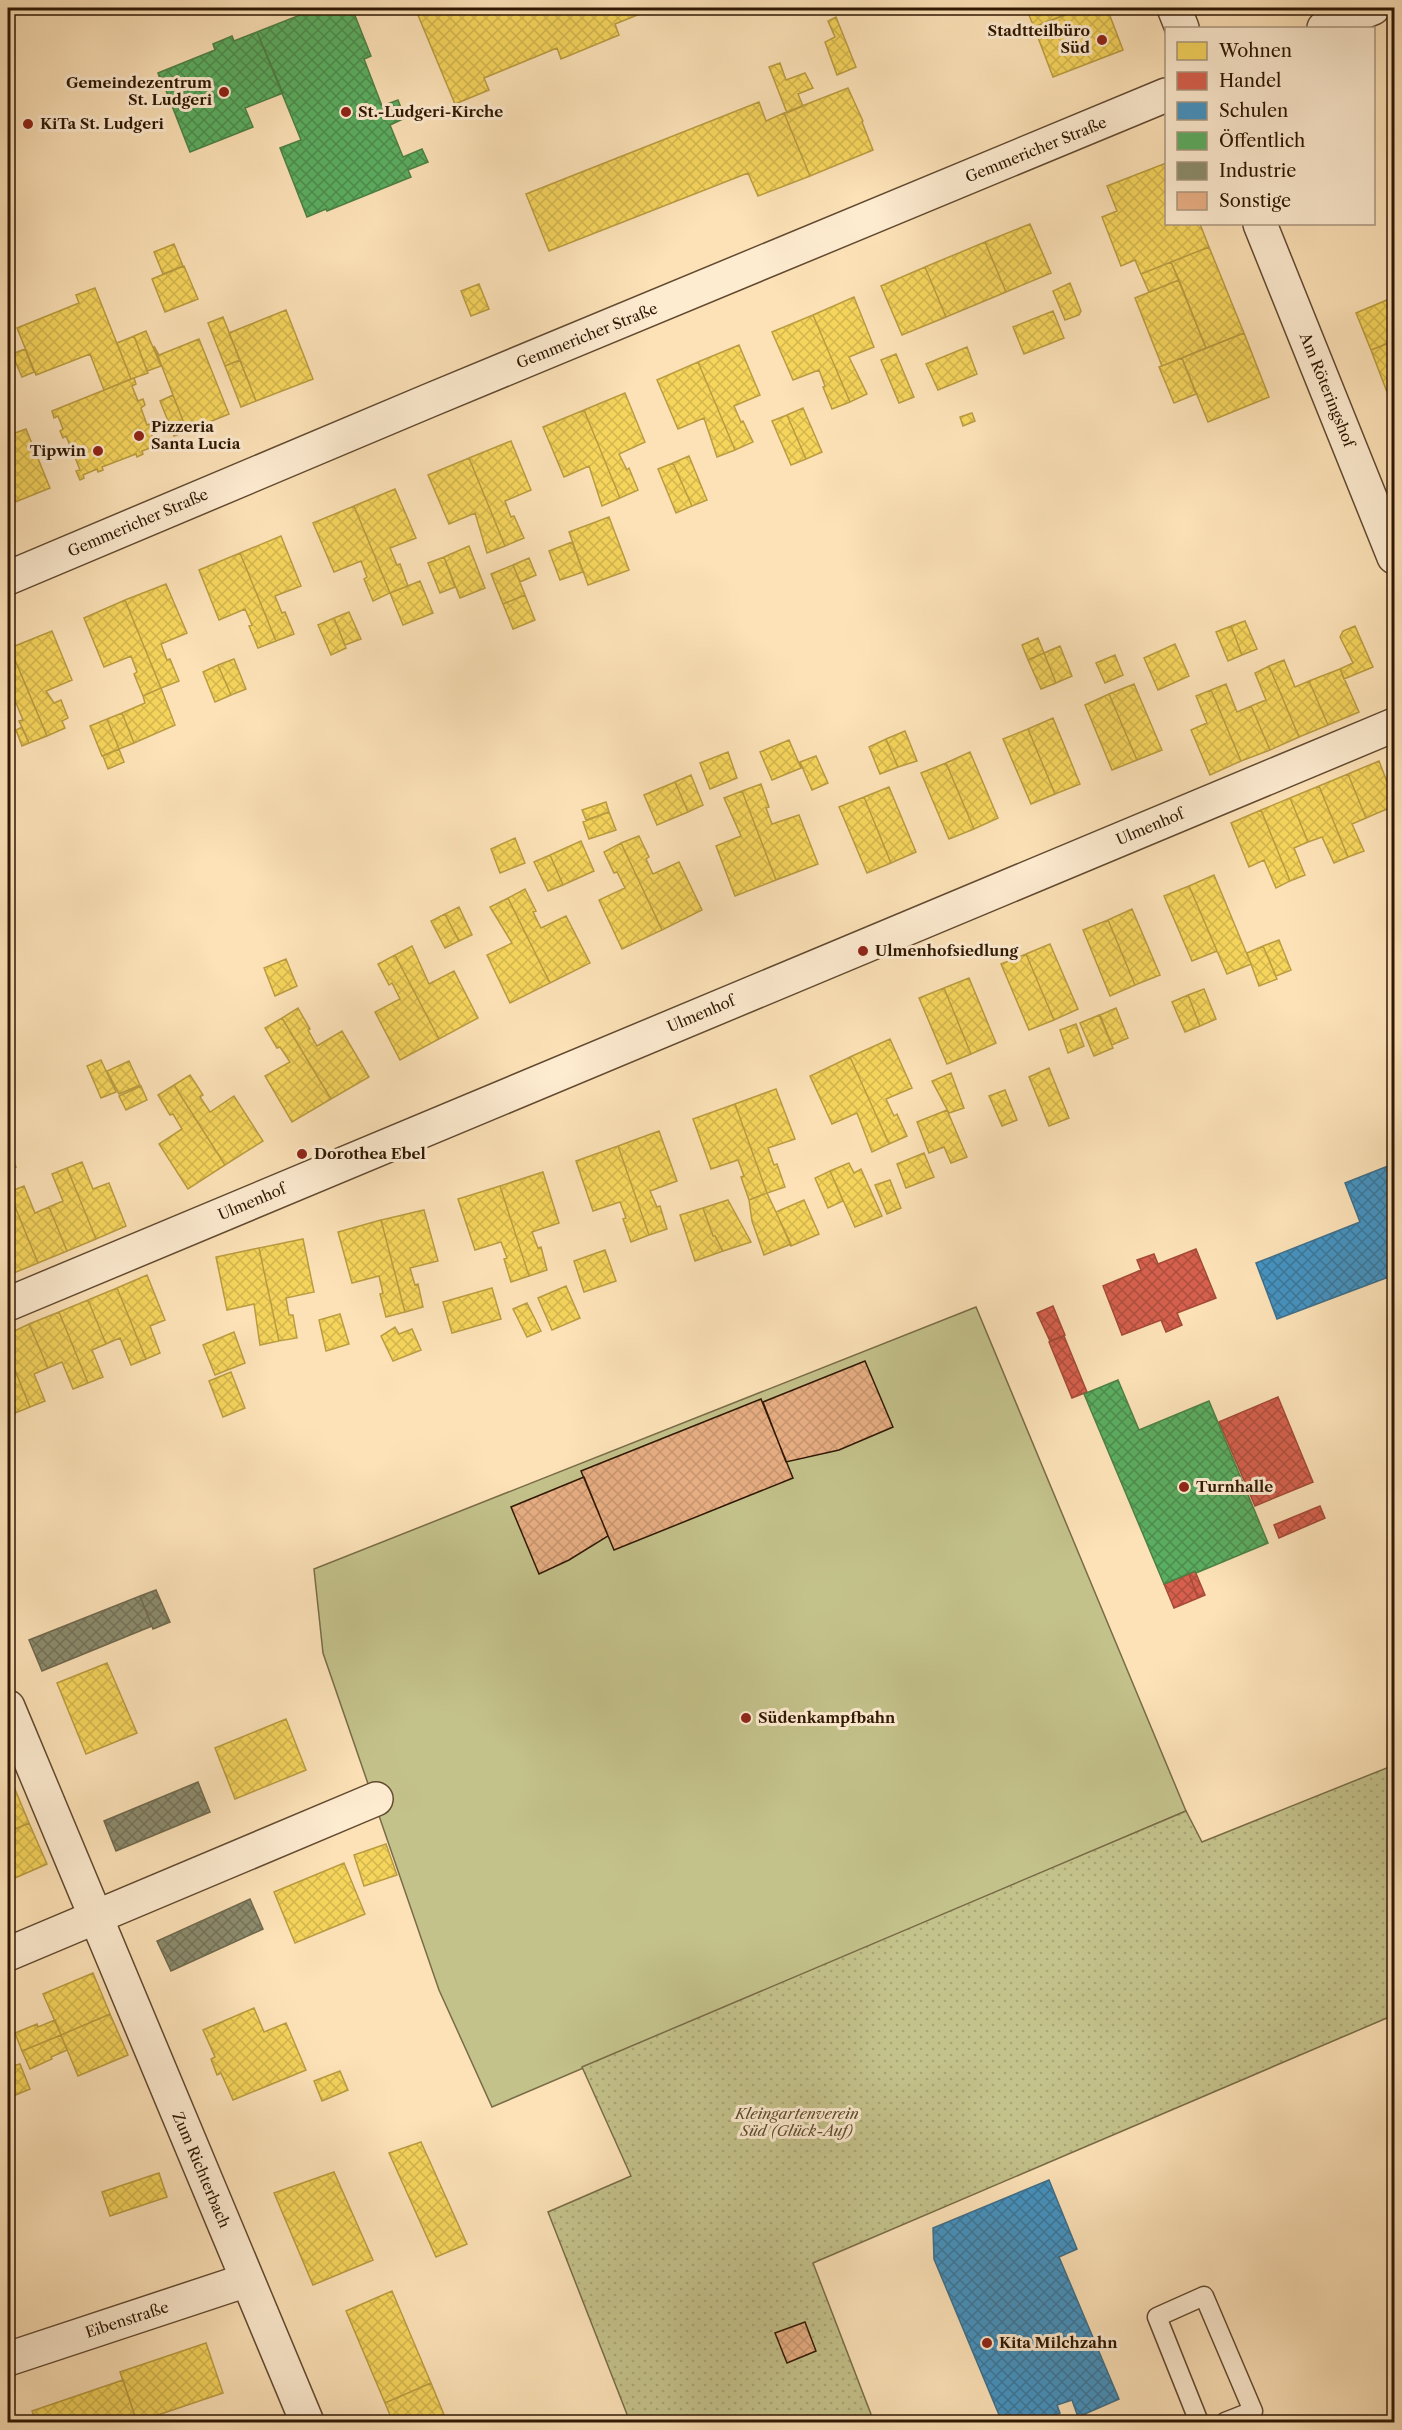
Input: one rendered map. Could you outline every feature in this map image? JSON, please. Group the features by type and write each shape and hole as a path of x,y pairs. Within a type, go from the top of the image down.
{"street":[{"path":"1174,8 1182,27"},
{"path":"1326,27 1373,8"},
{"name":"Gemmericher Straße","path":"8,578 428,401 1165,97"},
{"name":"Am Röteringshof","path":"1260,225 1395,557"},
{"name":"Ulmenhof","path":"8,1304 1395,725"},
{"name":"Zum Richterbach","path":"8,1707 307,2422"},
{"path":"8,1954 376,1799"},
{"name":"Eibenstraße","path":"8,2359 247,2280"}],"lane":[{"path":"1199,2422 1157,2317 1204,2296 1253,2411 1229,2422"}],"green space":[{"name":"Südenkampfbahn","path":"976,1307 1186,1811 492,2107 439,1990 323,1653 314,1569"},
{"name":"Kleingartenverein Süd (Glück-Auf)","path":"1394,1765 1394,2015 813,2263 874,2422 630,2422 548,2212 631,2176 582,2067 1186,1811 1202,1842"}],"building: Wohnen":[{"path":"415,8 655,8 615,24 619,35 561,59 557,48 484,78 489,90 455,104"},
{"path":"1026,8 1073,8 1074,11 1034,27"},
{"path":"1083,8 1107,8 1123,50 1053,77 1034,27"},
{"path":"836,17 856,67 837,75 825,42 835,37 828,21"},
{"path":"780,63 786,80 805,73 813,88 798,94 803,106 787,113 769,67"},
{"path":"848,88 873,150 810,176 784,113"},
{"path":"759,102 766,121 784,113 810,176 758,196 748,173 549,251 526,194"},
{"path":"1165,163 1165,225 1200,225 1209,247 1141,274 1135,260 1121,266 1102,217 1117,211 1107,186"},
{"path":"1030,224 1051,273 1006,292 985,242"},
{"path":"985,242 1006,292 946,317 925,267"},
{"path":"174,244 183,266 163,274 154,252"},
{"path":"1209,247 1244,333 1206,348 1171,262"},
{"path":"1171,262 1179,280 1149,292 1141,274"},
{"path":"184,266 198,299 165,312 152,279"},
{"path":"925,267 946,317 902,335 881,286"},
{"path":"1179,280 1206,348 1162,366 1135,298"},
{"path":"1070,283 1081,311 1079,315 1065,320 1053,291"},
{"path":"479,284 489,309 471,316 461,291"},
{"path":"95,288 131,379 104,390 90,354 36,375 17,328 79,303 76,295"},
{"path":"854,297 874,347 849,357 867,394 850,402 813,315"},
{"path":"1394,297 1394,341 1371,350 1356,313"},
{"path":"286,310 313,379 256,401 229,333"},
{"path":"1053,311 1064,338 1024,354 1013,327"},
{"path":"813,315 850,402 832,409 819,370 793,380 772,332"},
{"path":"223,317 240,360 225,366 208,323"},
{"path":"146,331 161,366 147,371 134,336"},
{"path":"1244,333 1269,397 1208,422 1182,358"},
{"path":"134,336 148,373 131,379 117,343"},
{"path":"199,339 229,414 187,431 154,346 159,355"},
{"path":"1394,341 1394,389 1387,392 1371,350"},
{"path":"739,345 760,395 734,406 753,442 735,450 698,362"},
{"path":"967,347 977,374 938,390 926,364"},
{"path":"25,349 34,372 22,377 12,354"},
{"path":"896,354 914,397 899,403 881,360"},
{"path":"1182,358 1196,394 1174,403 1159,367"},
{"path":"240,360 256,401 241,407 225,366"},
{"path":"698,362 735,450 717,457 704,418 678,429 657,380"},
{"path":"134,378 136,384 132,386 138,401 143,399 145,405 141,408 147,425 152,423 154,429 150,430 154,441 158,439 162,447 155,449 155,446 142,451 143,454 137,457 136,454 102,467 103,470 98,472 97,469 83,475 84,478 80,480 76,471 80,470 74,455 70,456 68,451 72,450 66,436 63,438 60,431 63,429 58,416 54,418 52,411"},
{"path":"625,393 645,442 619,454 627,470 629,468 638,490 620,498 584,410"},
{"path":"173,395 187,431 174,436 160,401"},
{"path":"803,408 822,452 806,459 787,415"},
{"path":"584,410 620,498 602,506 589,466 564,477 543,427"},
{"path":"972,413 975,421 963,426 960,417"},
{"path":"787,415 806,459 791,465 772,421"},
{"path":"8,416 15,433 26,429 50,488 8,505"},
{"path":"511,441 531,490 505,501 511,517 514,516 524,538 505,546 469,458"},
{"path":"689,456 707,500 692,506 673,463"},
{"path":"469,458 505,546 487,553 475,513 449,524 428,475"},
{"path":"673,463 692,506 676,513 658,469"},
{"path":"395,489 416,538 390,548 397,565 400,564 408,586 390,593 354,506"},
{"path":"354,506 390,593 373,601 364,579 367,577 361,561 334,572 313,523"},
{"path":"609,517 629,570 588,585 569,532"},
{"path":"281,536 301,586 275,596 294,634 276,641 240,553"},
{"path":"572,542 583,572 560,580 549,551"},
{"path":"469,546 485,588 460,598 444,557"},
{"path":"240,553 276,641 258,648 245,609 219,620 199,570"},
{"path":"444,557 455,587 440,593 428,563"},
{"path":"529,558 536,575 520,582 513,565"},
{"path":"513,565 525,595 503,604 491,574"},
{"path":"420,581 433,613 403,625 390,593"},
{"path":"166,584 187,633 161,644 179,681 161,688 125,600"},
{"path":"525,595 535,620 513,629 503,604"},
{"path":"125,600 161,688 143,696 134,674 137,672 131,656 104,667 84,618"},
{"path":"349,612 361,639 345,645 334,618"},
{"path":"334,618 346,648 331,655 318,625"},
{"path":"1245,621 1257,649 1242,655 1231,626"},
{"path":"1231,626 1242,655 1228,661 1216,632"},
{"path":"1355,626 1373,667 1344,679 1340,669 1353,663 1340,637 1343,631"},
{"path":"52,631 72,680 46,691 54,703 61,700 68,718 62,721 65,728 47,736 10,648"},
{"path":"1038,638 1044,653 1028,660 1022,645"},
{"path":"1175,644 1189,676 1158,690 1144,658"},
{"path":"1060,646 1072,676 1056,683 1044,653"},
{"path":"10,648 47,736 29,743 19,721 23,720 16,703 8,707 8,649"},
{"path":"1044,653 1056,683 1041,689 1028,660"},
{"path":"1115,655 1123,675 1105,683 1096,663"},
{"path":"234,659 246,689 231,695 218,665"},
{"path":"1284,660 1295,687 1309,681 1328,725 1299,737 1269,666"},
{"path":"218,665 231,695 215,702 203,672"},
{"path":"1269,666 1299,737 1270,750 1251,706 1266,700 1255,673"},
{"path":"1340,669 1359,712 1328,725 1309,681"},
{"path":"1134,684 1162,750 1137,760 1109,694"},
{"path":"1226,684 1237,712 1251,706 1270,750 1241,761 1211,690"},
{"path":"161,688 175,725 134,743 122,713 145,703 143,696"},
{"path":"1211,690 1241,761 1210,775 1191,730 1207,723 1196,696"},
{"path":"1109,694 1137,760 1112,770 1085,705"},
{"path":"122,713 134,743 119,749 107,719"},
{"path":"1053,718 1080,784 1055,794 1028,729"},
{"path":"107,719 119,749 102,756 90,726"},
{"path":"22,727 29,743 22,746 16,730"},
{"path":"1028,729 1055,794 1031,804 1003,739"},
{"path":"905,731 917,761 898,767 886,739"},
{"path":"886,739 898,767 880,774 869,747"},
{"path":"789,740 801,768 772,780 760,752"},
{"path":"119,749 124,762 108,769 103,756"},
{"path":"728,752 737,778 710,789 700,763"},
{"path":"970,752 998,818 974,829 946,763"},
{"path":"816,756 828,783 812,790 800,762"},
{"path":"1379,761 1394,800 1394,806 1366,818 1348,774"},
{"path":"946,763 974,829 949,839 921,773"},
{"path":"1348,774 1366,818 1352,824 1364,851 1348,857 1319,786"},
{"path":"691,775 703,805 688,812 675,782"},
{"path":"675,782 688,812 657,825 644,795"},
{"path":"761,784 772,824 799,815 818,864 776,880 742,791"},
{"path":"1319,786 1348,857 1334,863 1322,837 1308,842 1290,798"},
{"path":"889,787 916,852 891,863 864,797"},
{"path":"742,791 776,880 735,896 716,846 741,836 724,798"},
{"path":"864,797 891,863 867,873 839,807"},
{"path":"1290,798 1308,842 1294,848 1305,875 1290,881 1261,810"},
{"path":"606,802 609,812 586,820 582,810"},
{"path":"1261,810 1290,881 1276,888 1264,860 1249,867 1231,823"},
{"path":"609,812 616,830 589,839 583,822"},
{"path":"639,836 649,857 646,859 653,874 679,862 702,910 662,930 621,843"},
{"path":"515,838 525,863 500,873 491,849"},
{"path":"581,841 594,871 563,885 550,855"},
{"path":"621,843 662,930 622,949 599,900 625,888 617,872 614,873 604,852"},
{"path":"550,855 563,885 548,891 534,862"},
{"path":"1214,875 1251,964 1227,974 1189,886"},
{"path":"1189,886 1217,951 1192,961 1164,896"},
{"path":"525,889 536,911 533,912 541,928 566,916 590,963 550,983 508,898"},
{"path":"508,898 550,983 510,1003 487,955 512,943 490,907"},
{"path":"459,907 472,935 459,941 445,914"},
{"path":"1132,909 1160,975 1135,985 1108,920"},
{"path":"445,914 459,941 445,948 431,921"},
{"path":"1108,920 1135,985 1110,996 1083,930"},
{"path":"1279,940 1291,970 1276,976 1263,946"},
{"path":"1050,944 1078,1009 1054,1020 1026,954"},
{"path":"412,946 429,984 454,971 478,1018 439,1039 395,955"},
{"path":"1263,946 1277,979 1259,986 1247,953"},
{"path":"1026,954 1054,1020 1029,1030 1001,964"},
{"path":"395,955 439,1039 400,1060 375,1012 400,999 392,983 389,985 378,964"},
{"path":"286,959 297,986 275,996 264,968"},
{"path":"969,978 996,1043 971,1054 944,988"},
{"path":"944,988 971,1054 947,1064 919,998"},
{"path":"1204,989 1216,1019 1200,1026 1188,995"},
{"path":"1188,995 1200,1026 1185,1032 1172,1002"},
{"path":"298,1008 317,1046 342,1031 369,1077 331,1099 282,1018"},
{"path":"1116,1008 1128,1038 1112,1045 1100,1015"},
{"path":"1099,1015 1113,1048 1094,1056 1080,1023"},
{"path":"282,1018 331,1099 292,1122 265,1076 290,1062 280,1047 277,1048 265,1028"},
{"path":"1076,1024 1084,1046 1068,1053 1060,1030"},
{"path":"890,1039 912,1088 886,1099 894,1116 897,1114 907,1136 889,1144 850,1057"},
{"path":"850,1057 889,1144 872,1152 857,1113 832,1124 810,1076"},
{"path":"101,1060 116,1092 101,1098 87,1066"},
{"path":"129,1061 140,1085 119,1094 107,1071"},
{"path":"1049,1068 1069,1118 1049,1126 1029,1077"},
{"path":"951,1073 964,1108 949,1113 932,1081"},
{"path":"190,1075 203,1095 200,1097 210,1112 234,1096 263,1141 225,1165 174,1085"},
{"path":"174,1085 225,1165 188,1189 159,1144 182,1129 158,1095"},
{"path":"141,1086 147,1100 126,1110 119,1096"},
{"path":"776,1089 795,1139 768,1148 774,1165 777,1164 785,1187 767,1193 735,1104"},
{"path":"1005,1090 1017,1120 1002,1126 989,1096"},
{"path":"735,1104 767,1193 749,1200 738,1160 711,1169 693,1119"},
{"path":"947,1110 967,1157 951,1163 944,1147 929,1153 917,1122"},
{"path":"659,1131 677,1181 650,1191 657,1207 660,1206 667,1229 649,1235 618,1146"},
{"path":"618,1146 649,1235 631,1242 620,1202 593,1211 576,1161"},
{"path":"8,1148 16,1167 8,1170"},
{"path":"924,1153 934,1177 906,1188 897,1164"},
{"path":"82,1162 93,1189 109,1183 126,1226 96,1239 67,1168"},
{"path":"849,1163 854,1173 861,1169 882,1216 855,1227 830,1171"},
{"path":"67,1168 96,1239 67,1251 49,1207 63,1201 52,1174"},
{"path":"830,1171 843,1201 828,1208 815,1178"},
{"path":"543,1172 559,1223 532,1232 538,1248 541,1247 547,1270 529,1276 500,1186"},
{"path":"890,1180 901,1208 887,1214 875,1185"},
{"path":"24,1186 35,1213 49,1207 67,1251 38,1263 9,1192"},
{"path":"500,1186 529,1276 511,1282 504,1259 507,1258 501,1242 475,1250 458,1199"},
{"path":"8,1193 38,1263 9,1275"},
{"path":"767,1193 791,1244 764,1255 752,1221 749,1200"},
{"path":"728,1200 751,1242 723,1251 713,1236 703,1208"},
{"path":"804,1200 819,1234 791,1246 776,1212"},
{"path":"703,1208 713,1236 723,1251 695,1261 680,1215"},
{"path":"424,1210 438,1261 410,1268 415,1285 418,1284 423,1307 405,1312 381,1220"},
{"path":"381,1220 405,1312 386,1317 380,1294 383,1293 379,1276 352,1283 338,1232"},
{"path":"303,1239 314,1292 286,1298 289,1315 293,1315 297,1338 279,1341 259,1248"},
{"path":"259,1248 279,1341 260,1345 254,1304 227,1310 216,1257"},
{"path":"605,1250 616,1281 584,1292 574,1261"},
{"path":"147,1275 165,1320 150,1326 160,1353 146,1359 117,1288"},
{"path":"566,1286 580,1318 552,1330 538,1298"},
{"path":"117,1288 146,1359 131,1365 120,1338 106,1344 88,1300"},
{"path":"492,1288 501,1319 452,1333 443,1302"},
{"path":"88,1300 106,1344 92,1350 103,1377 88,1383 59,1312"},
{"path":"527,1303 541,1331 527,1337 513,1309"},
{"path":"59,1312 88,1383 73,1389 62,1362 48,1368 29,1324"},
{"path":"340,1314 349,1344 326,1351 319,1320"},
{"path":"29,1324 48,1368 34,1374 45,1401 30,1407 8,1353 8,1334"},
{"path":"395,1327 399,1334 412,1329 421,1350 393,1361 381,1336"},
{"path":"234,1332 245,1363 215,1375 203,1345"},
{"path":"8,1353 30,1407 15,1413 8,1395"},
{"path":"231,1372 245,1408 223,1417 209,1381"},
{"path":"107,1663 137,1733 86,1754 57,1683"},
{"path":"286,1719 306,1770 235,1799 215,1748"},
{"path":"12,1782 29,1823 8,1832 8,1784"},
{"path":"29,1823 47,1864 8,1881 8,1832"},
{"path":"386,1844 397,1875 364,1886 354,1855"},
{"path":"344,1863 365,1914 295,1943 274,1892"},
{"path":"93,1973 110,2014 61,2035 43,1994"},
{"path":"254,2008 264,2032 286,2023 306,2070 233,2100 221,2073 217,2075 211,2059 215,2057 203,2030"},
{"path":"110,2014 128,2055 78,2076 61,2035"},
{"path":"55,2020 61,2035 22,2051 15,2033"},
{"path":"61,2035 67,2050 30,2069 22,2051"},
{"path":"9,2056 13,2066 20,2064 30,2089 8,2098"},
{"path":"340,2071 348,2090 322,2101 314,2081"},
{"path":"421,2142 467,2244 436,2257 389,2153"},
{"path":"334,2172 373,2260 313,2285 274,2193"},
{"path":"159,2173 167,2197 110,2216 102,2192"},
{"path":"392,2291 431,2383 385,2403 346,2311"},
{"path":"206,2343 223,2393 137,2422 120,2372"},
{"path":"123,2380 137,2422 36,2422 32,2411"},
{"path":"431,2383 447,2422 393,2422 385,2403"}],"building: Handel":[{"path":"1196,1249 1216,1298 1177,1313 1182,1325 1166,1332 1161,1320 1122,1335 1103,1286 1141,1270 1137,1260 1154,1254 1158,1264"},
{"path":"1053,1306 1065,1335 1050,1341 1037,1313"},
{"path":"1064,1336 1087,1392 1072,1398 1049,1342"},
{"path":"1278,1397 1313,1482 1255,1506 1219,1422"},
{"path":"1320,1506 1325,1518 1279,1538 1274,1525"},
{"path":"1195,1571 1205,1595 1198,1598 1189,1574"},
{"path":"1189,1574 1198,1598 1174,1608 1164,1584"}],"building: Schulen":[{"path":"1388,1166 1394,1183 1394,1275 1277,1319 1256,1263 1360,1222 1345,1183"},
{"path":"1394,1553 1394,1573 1388,1556"},
{"path":"1049,2180 1077,2249 1059,2257 1119,2399 1078,2417 1072,2400 1057,2405 1060,2413 1039,2422 1002,2422 934,2259 933,2228"}],"building: Öffentlich":[{"name":"St.-Ludgeri-Kirche","path":"318,8 352,8 371,56 364,59 382,106 398,100 405,118 390,125 403,157 422,149 428,162 408,170 411,177 307,217 280,148 301,140 257,32"},
{"name":"Gemeindezentrum St. Ludgeri","path":"257,32 283,93 245,108 253,127 190,152 165,88 160,90 156,80 160,79 158,73 215,50 213,44 232,36 234,41"},
{"name":"Turnhalle","path":"1118,1380 1139,1430 1209,1401 1268,1543 1164,1584 1084,1394"}],"building: Industrie":[{"path":"156,1590 170,1622 153,1629 140,1596"},
{"path":"140,1596 152,1626 42,1671 29,1640"},
{"path":"198,1782 210,1812 116,1851 104,1821"},
{"path":"250,1899 263,1929 171,1971 157,1941"}],"building: Sonstige":[{"path":"865,1361 893,1427 839,1450 786,1462 763,1402"},
{"path":"761,1399 793,1478 614,1550 581,1471"},
{"path":"584,1477 608,1536 569,1560 539,1574 511,1507"},
{"path":"805,2322 816,2351 787,2363 775,2333"}],"place":[{"name":"Stadtteilbüro Süd","path":"1102,40"},
{"name":"Gemeindezentrum St. Ludgeri","path":"224,92"},
{"name":"St.-Ludgeri-Kirche","path":"346,112"},
{"name":"KiTa St. Ludgeri","path":"28,124"},
{"name":"Pizzeria Santa Lucia","path":"139,436"},
{"name":"Tipwin","path":"98,451"},
{"name":"Ulmenhofsiedlung","path":"863,951"},
{"name":"Dorothea Ebel","path":"302,1154"},
{"name":"Turnhalle","path":"1184,1487"},
{"name":"Südenkampfbahn","path":"746,1718"},
{"name":"Kita Milchzahn","path":"987,2343"}]}
